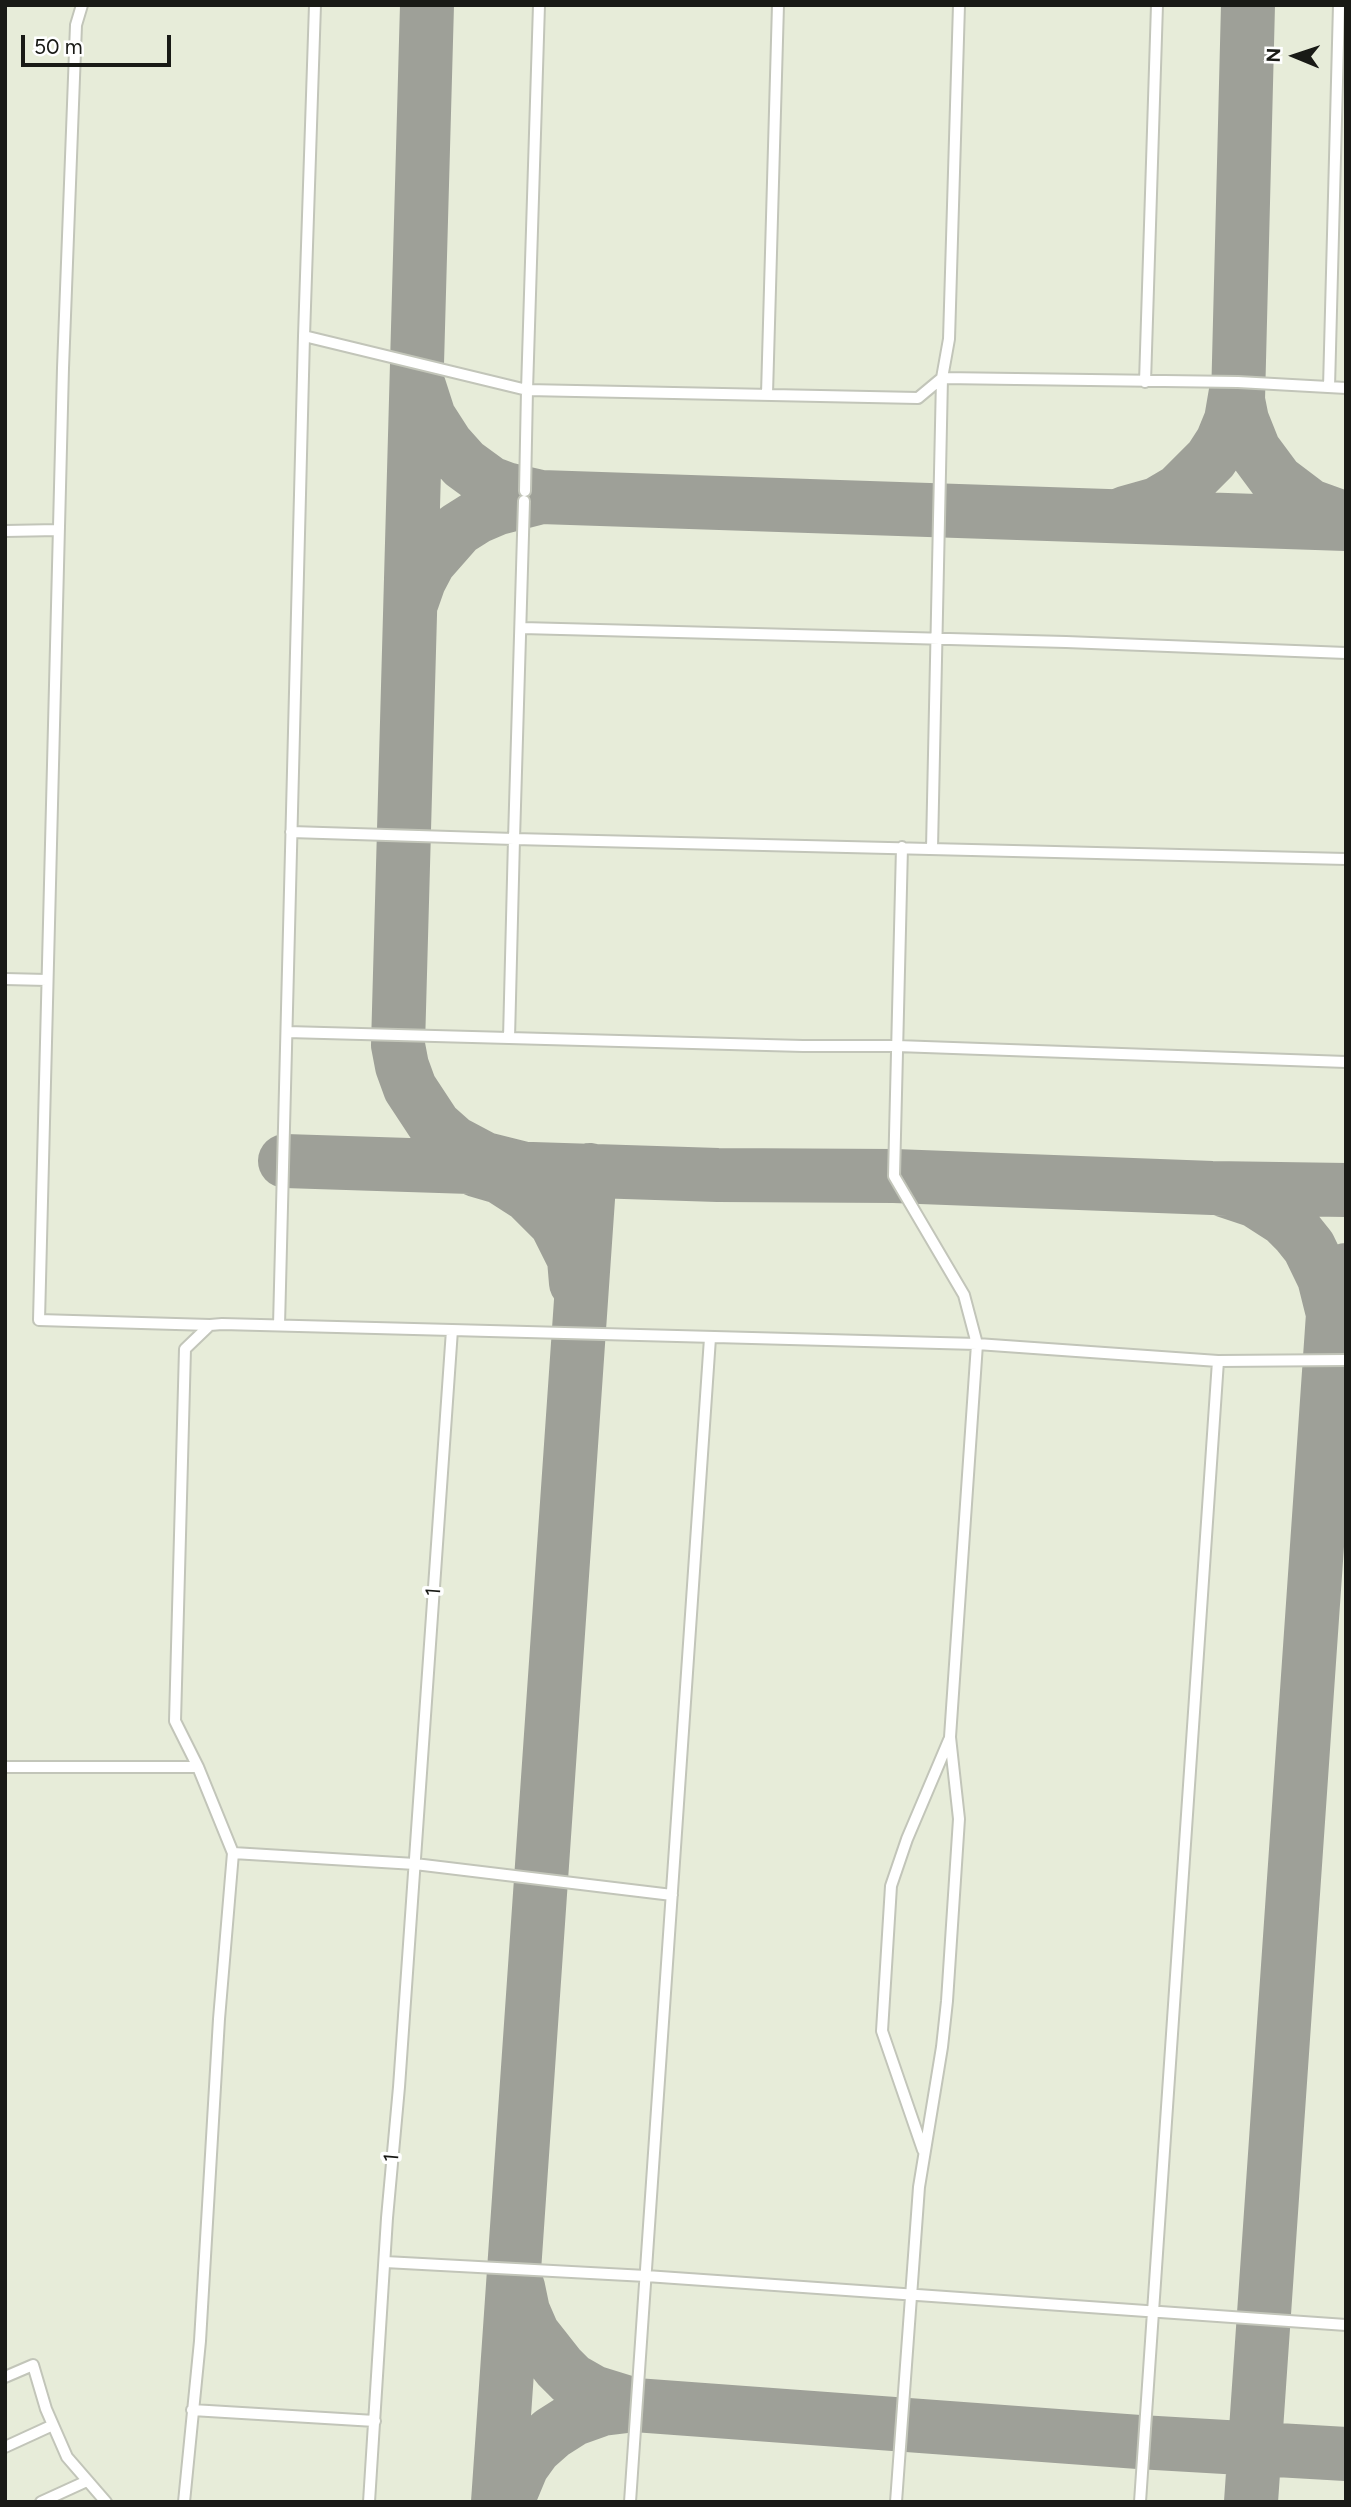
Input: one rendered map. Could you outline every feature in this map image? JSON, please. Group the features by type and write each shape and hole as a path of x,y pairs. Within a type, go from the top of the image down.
{"lane":[{"path":"82,5 76,25 58,530 39,1320 976,1344 1218,1361 1346,1360"},
{"path":"279,1325 315,5"},
{"path":"509,1038 539,5"},
{"path":"767,394 778,5"},
{"path":"932,848 942,378 949,339 960,5"},
{"path":"1145,382 1157,5"},
{"path":"1329,387 1339,5"},
{"path":"304,336 527,390 918,398 942,378 1238,382 1346,388"},
{"path":"5,531 58,530"},
{"path":"522,628 1066,642 1346,653"},
{"path":"292,832 1346,859"},
{"path":"896,2502 919,2187 942,2047 959,1819 950,1737 976,1344 964,1295 894,1177 902,847"},
{"path":"5,979 47,980"},
{"path":"288,1032 803,1046 897,1046 1346,1062"},
{"path":"184,2502 203,2290 219,2019 233,1853 198,1767 175,1721 185,1349 211,1325"},
{"name":"1","path":"369,2502 452,1330"},
{"path":"630,2502 710,1338"},
{"path":"1140,2502 1218,1361"},
{"path":"924,2153 882,2031 883,2010 891,1886 907,1839 950,1737"},
{"path":"5,1767 198,1767"},
{"path":"233,1853 415,1864 672,1895"},
{"path":"385,2262 646,2276 1346,2325"},
{"path":"5,2377 33,2365 41,2394 67,2457 103,2500"},
{"path":"192,2410 375,2421"},
{"path":"5,2447 53,2426"},
{"path":"41,2502 87,2481"}],"shaded area":[{"path":"5,5 1346,5 1346,2502 5,2502"}],"taxiway":[{"path":"427,5 398,1045 410,1088 435,1126 453,1142 485,1159 521,1168"},
{"path":"1248,5 1238,400 1242,420 1254,450 1277,481 1310,506 1346,519"},
{"path":"1125,513 1157,504 1179,491 1211,459 1231,420 1237,385"},
{"path":"419,386 429,417 447,445 464,464 490,483 541,497 1346,524"},
{"path":"412,601 429,562 458,529 498,508 541,497"},
{"path":"285,1161 718,1175 894,1176 1212,1188 1346,1190"},
{"path":"476,1170 500,1177 528,1195 556,1223 574,1259 576,1283"},
{"path":"498,2502 590,1170"},
{"path":"1226,1191 1256,1201 1284,1219 1297,1232 1309,1247 1324,1278 1333,1314"},
{"path":"1251,2502 1333,1314 1337,1292 1346,1270"},
{"path":"518,2287 523,2311 533,2334 559,2367 572,2380 593,2392 635,2405 1139,2442 1346,2454"},
{"path":"507,2502 522,2466 535,2448 552,2433 574,2419 602,2409 635,2405"}]}
